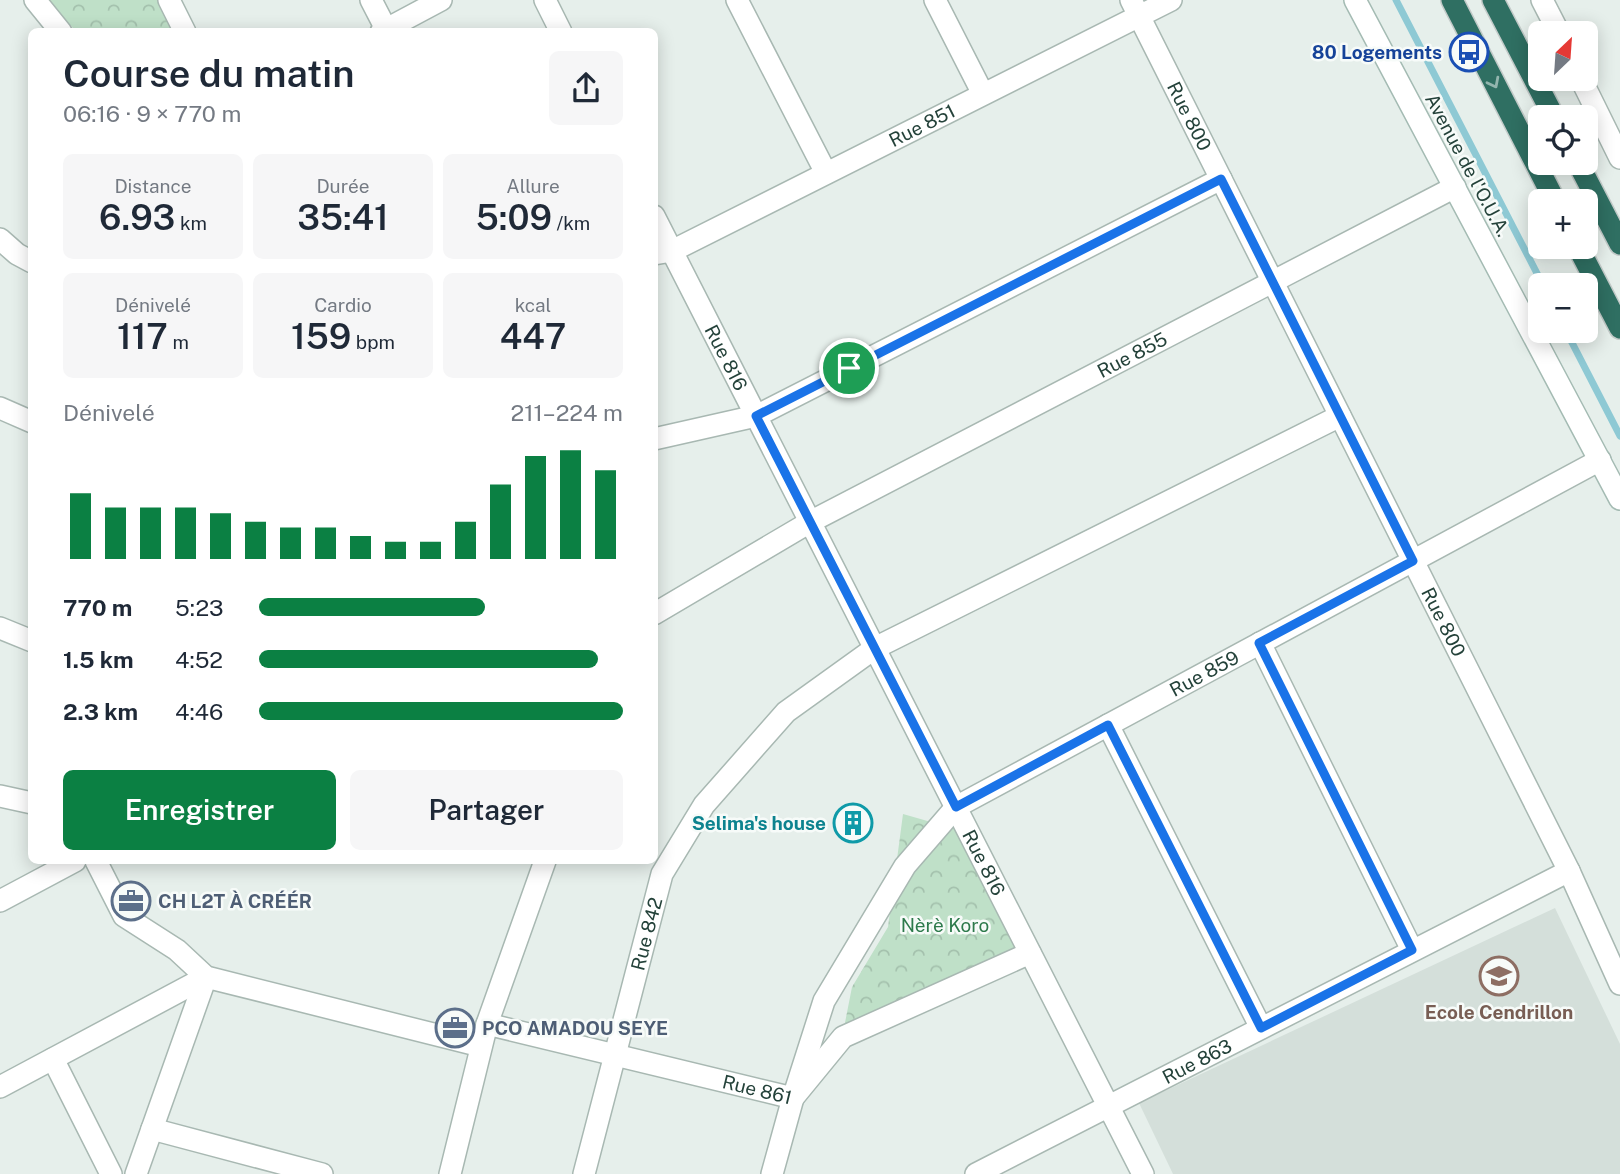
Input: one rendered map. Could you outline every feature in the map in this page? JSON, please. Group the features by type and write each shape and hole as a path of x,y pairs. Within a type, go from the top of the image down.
{"highway":[{"path":"1452,0 1549,189"},
{"path":"1493,0 1548,105"},
{"path":"1584,175 1620,244"},
{"path":"1584,259 1620,328"}],"street":[{"path":"35,0 58,28"},
{"path":"169,0 184,28"},
{"path":"371,0 382,28"},
{"path":"387,28 441,0"},
{"path":"545,0 559,28"},
{"path":"737,0 826,173"},
{"path":"935,0 983,94"},
{"name":"Rue 851","path":"663,252 983,94 1135,8 1171,0"},
{"name":"Avenue de l'O.U.A.","path":"1355,0 1620,499"},
{"path":"1542,0 1553,21"},
{"name":"Rue 800","path":"1135,8 1569,870 1620,984"},
{"path":"1588,91 1615,139 1620,158"},
{"path":"658,438 756,416 1221,179"},
{"name":"Rue 855","path":"658,612 810,522 1455,187"},
{"name":"Rue 816","path":"658,232 663,252 756,416 1143,1174"},
{"path":"0,239 28,260"},
{"path":"0,408 28,420"},
{"name":"Rue 842","path":"584,1174 662,874 704,805 786,712 875,648 1340,416"},
{"name":"Rue 859","path":"956,807 1600,460"},
{"path":"0,628 28,639"},
{"path":"1259,643 1412,950"},
{"path":"1108,725 1261,1028"},
{"path":"0,796 28,802"},
{"path":"772,1174 824,1002 905,866 956,807"},
{"path":"0,901 69,864"},
{"path":"98,864 124,916 177,950 206,977 481,1046"},
{"path":"450,1174 487,1024 544,864"},
{"name":"Rue 863","path":"976,1174 1569,870"},
{"name":"Rue 861","path":"487,1024 793,1098 843,1037 1030,953"},
{"path":"0,1087 206,977"},
{"path":"136,1174 206,977"},
{"path":"53,1059 111,1174"},
{"path":"152,1129 322,1174"}],"shaded area":[{"name":"Ecole Cendrillon","path":"1555,908 1620,1044 1620,1174 1173,1174 1139,1103"}],"green space":[{"path":"45,0 179,0 193,28 73,28"},
{"name":"Nèrè Koro","path":"903,814 966,832 1019,955 842,1038 852,987 888,927"}],"waterway":[{"path":"1396,0 1537,273"},
{"path":"1572,343 1620,436"}],"place":[{"name":"80 Logements","path":"1469,52"},
{"name":"Selima's house","path":"853,823"},
{"name":"CH L2T À CRÉÉR","path":"131,901"},
{"name":"Ecole Cendrillon","path":"1499,976"},
{"name":"PCO AMADOU SEYE","path":"455,1028"}],"route":[{"path":"1221,179 1413,561 1259,643 1412,950 1261,1028 1108,725 956,807 756,416 849,368 1221,179"}]}
